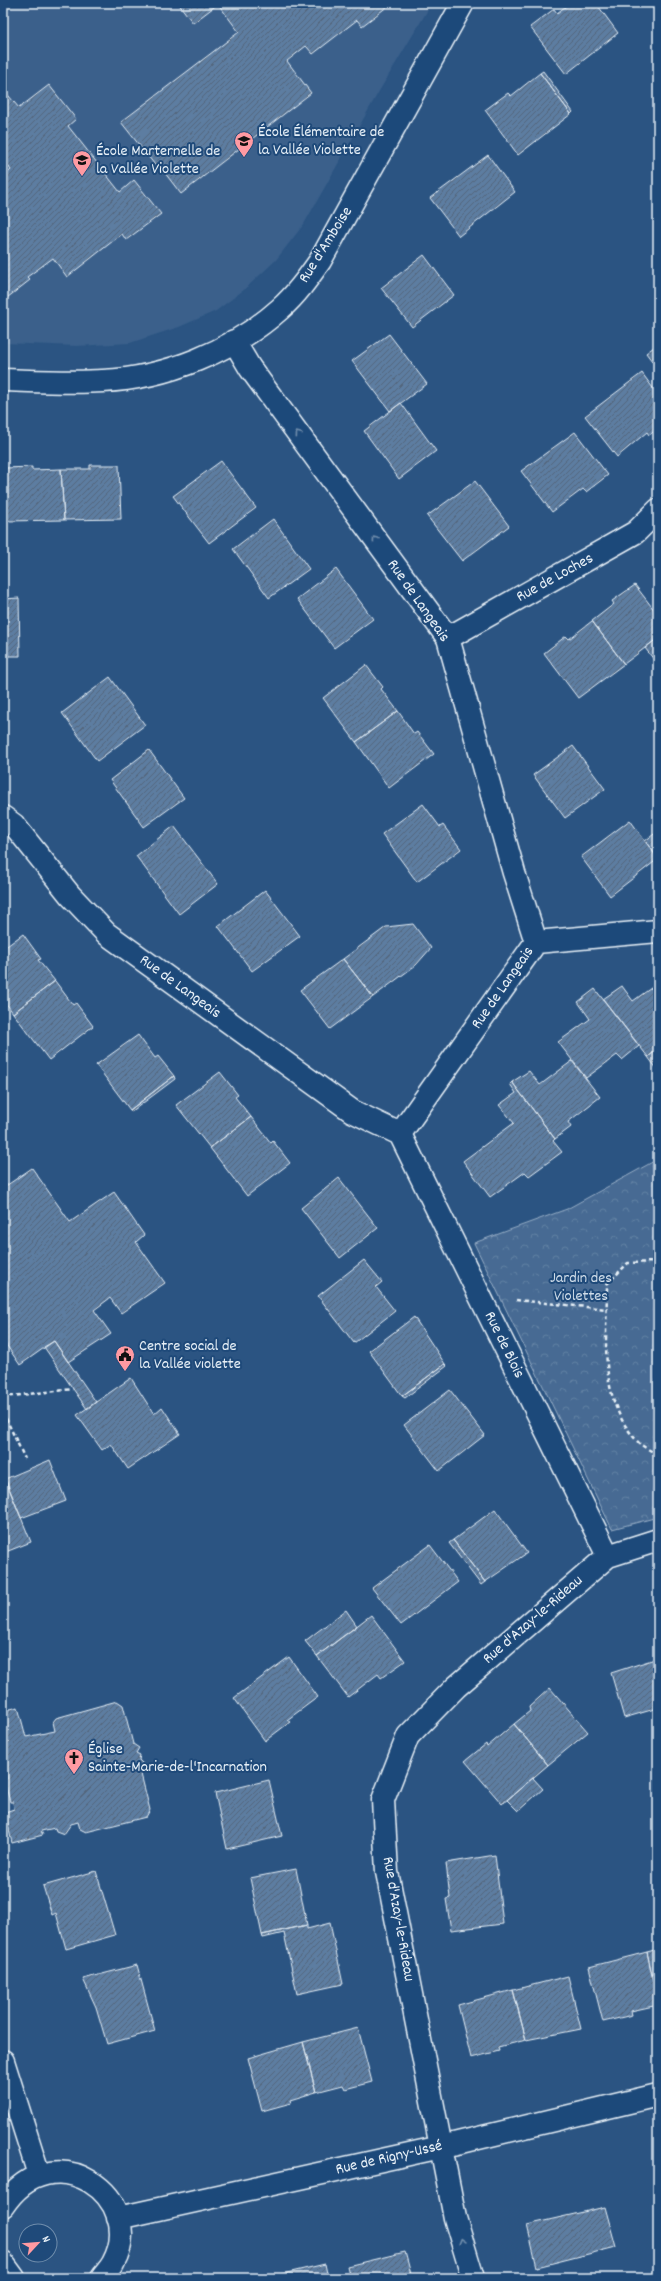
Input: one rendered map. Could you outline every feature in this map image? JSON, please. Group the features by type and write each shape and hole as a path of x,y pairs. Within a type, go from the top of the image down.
{"street":[{"name":"Rue d'Amboise","path":"3,380 104,381 159,373 197,360 234,341 257,327 280,309 304,284 320,261 463,3"},
{"name":"Rue de Langeais","path":"3,817 14,825 70,895 107,934 352,1111 400,1134 536,942 514,873 448,638 250,368 234,341"},
{"name":"Rue de Loches","path":"448,638 636,532 658,510"},
{"path":"536,942 658,931"},
{"name":"Rue de Blois","path":"400,1134 608,1556"},
{"name":"Rue d'Azay-le-Rideau","path":"473,2278 455,2218 387,1872 383,1800 408,1736 456,1687 608,1556 658,1540"},
{"path":"3,2061 39,2175"},
{"name":"Rue de Rigny-Ussé","path":"118,2218 441,2147 658,2095"},
{"path":"3,2206 11,2194 24,2182 39,2175 59,2172 79,2176 96,2185 110,2200 118,2218 120,2241 113,2263 102,2278"},
{"path":"3,2263 14,2278"}],"path":[{"path":"658,1262 628,1263 607,1284 606,1365 614,1408 640,1444 658,1455"},
{"path":"479,1296 607,1309"},
{"path":"3,1397 73,1389"},
{"path":"3,1412 25,1459"}],"shaded area":[{"path":"3,3 432,3 378,93 304,224 276,260 245,289 216,311 179,327 130,343 77,346 3,343"}],"green space":[{"name":"Jardin des Violettes","path":"658,1159 658,1517 612,1529 474,1243 567,1209"}],"building":[{"path":"178,3 392,3 362,26 357,20 313,54 306,46 287,61 311,93 181,194 158,164 155,165 121,122 239,32 218,4 193,23"},
{"path":"570,3 596,3 618,33 566,74 530,27 554,9 557,13"},
{"path":"543,71 573,112 571,114 540,73"},
{"path":"540,73 571,114 518,155 485,110 508,93 511,96"},
{"path":"49,85 76,119 68,126 120,192 134,180 161,214 126,240 122,234 67,277 53,258 27,277 30,280 3,301 3,177 11,170 3,159 3,89 19,108"},
{"path":"488,155 515,192 459,236 430,198"},
{"path":"424,255 454,295 412,327 381,288"},
{"path":"389,334 427,384 390,411 352,361"},
{"path":"658,344 658,369 646,353"},
{"path":"642,373 658,395 658,429 649,435 647,432 617,457 585,416"},
{"path":"401,403 436,451 399,479 364,431"},
{"path":"575,432 608,475 586,492 583,489 552,512 521,471"},
{"path":"221,461 256,508 209,543 173,496"},
{"path":"90,465 119,465 121,519 64,520 61,469 90,469"},
{"path":"32,467 32,470 61,469 64,520 6,521 5,468"},
{"path":"475,481 509,526 462,561 427,516"},
{"path":"273,519 309,569 269,598 233,549"},
{"path":"336,569 373,619 334,648 297,599"},
{"path":"635,585 658,615 658,638 624,664 592,621 614,604 612,601"},
{"path":"19,598 20,656 3,656 3,599"},
{"path":"592,621 624,664 578,698 544,653 566,636 569,639"},
{"path":"658,638 658,659 655,661 645,648"},
{"path":"366,665 383,687 381,689 398,711 356,742 323,698"},
{"path":"110,677 145,725 97,761 62,713"},
{"path":"398,711 414,734 417,732 434,754 389,788 356,742"},
{"path":"573,746 605,789 565,818 533,775"},
{"path":"149,750 184,798 144,827 110,780"},
{"path":"423,804 440,827 443,825 461,849 417,882 382,834"},
{"path":"630,820 658,859 610,896 581,857"},
{"path":"174,826 218,884 179,914 136,856"},
{"path":"658,831 658,858 645,841"},
{"path":"265,890 300,936 252,971 218,926"},
{"path":"413,924 431,948 416,965 373,997 343,959 386,927"},
{"path":"23,934 41,959 38,960 55,981 13,1013 3,999 3,949"},
{"path":"343,959 373,997 330,1029 300,990"},
{"path":"55,981 73,1005 76,1003 93,1026 49,1060 13,1013"},
{"path":"658,983 658,1049 648,1057 603,999 622,986 633,1001"},
{"path":"595,989 639,1046 622,1060 617,1055 586,1078 558,1042 590,1019 578,1002"},
{"path":"138,1035 155,1058 158,1056 174,1076 130,1110 96,1065"},
{"path":"658,1049 658,1068 657,1069 648,1057"},
{"path":"572,1061 600,1097 568,1122 571,1127 555,1139 512,1082 529,1071 540,1085"},
{"path":"220,1072 238,1095 235,1097 251,1117 210,1148 176,1105"},
{"path":"174,1076 175,1079 131,1112 130,1110"},
{"path":"512,1082 555,1139 553,1141 562,1152 529,1176 525,1172 490,1197 463,1161 514,1123 499,1105 516,1093 510,1084"},
{"path":"251,1117 271,1143 273,1141 290,1163 247,1196 210,1148"},
{"path":"32,1168 70,1222 114,1192 144,1235 136,1242 165,1283 121,1313 110,1298 94,1310 111,1334 68,1362 54,1341 20,1365 3,1340 3,1188"},
{"path":"339,1178 378,1228 340,1258 301,1208"},
{"path":"364,1260 382,1282 376,1287 395,1311 354,1343 318,1296"},
{"path":"414,1317 445,1364 402,1396 369,1351"},
{"path":"54,1341 96,1402 87,1409 44,1347"},
{"path":"445,1364 447,1366 405,1398 402,1396"},
{"path":"131,1378 154,1414 162,1407 180,1434 128,1469 111,1444 102,1450 77,1415"},
{"path":"450,1390 485,1435 439,1471 404,1425"},
{"path":"50,1460 66,1501 21,1518 5,1479"},
{"path":"3,1473 31,1542 3,1553"},
{"path":"495,1509 527,1553 485,1582 453,1540"},
{"path":"453,1540 485,1582 481,1585 449,1543"},
{"path":"430,1545 458,1582 401,1625 372,1588"},
{"path":"346,1610 357,1626 317,1656 305,1641"},
{"path":"371,1615 405,1661 381,1678 378,1674 348,1697 317,1656"},
{"path":"289,1657 318,1697 287,1720 290,1722 265,1741 234,1698"},
{"path":"658,1658 658,1708 624,1718 611,1673"},
{"path":"550,1688 588,1732 548,1765 514,1724 530,1711 529,1707"},
{"name":"Église Sainte-Marie-de-l'Incarnation","path":"117,1701 123,1705 133,1744 139,1748 136,1753 140,1755 139,1760 143,1764 140,1770 150,1810 146,1817 86,1832 80,1829 78,1822 71,1824 64,1834 56,1831 55,1828 41,1831 43,1835 12,1843 5,1812 14,1809 13,1802 10,1802 4,1780 7,1779 6,1771 3,1772 3,1711 18,1707 26,1737 55,1731 53,1722 56,1718"},
{"path":"514,1724 548,1765 502,1804 465,1761 486,1744 487,1747"},
{"path":"533,1778 543,1789 518,1811 507,1800"},
{"path":"269,1780 282,1836 227,1849 215,1793"},
{"path":"495,1855 503,1924 451,1930 446,1899 450,1898 446,1863"},
{"path":"296,1869 307,1925 262,1935 250,1878"},
{"path":"96,1871 115,1935 66,1949 56,1913 52,1915 43,1886"},
{"path":"330,1923 343,1984 297,1994 284,1933 263,1938 262,1935 307,1925 307,1929"},
{"path":"658,1949 658,2000 647,1952"},
{"path":"647,1952 658,2005 631,2011 632,2015 603,2022 589,1967"},
{"path":"137,1965 155,2031 107,2044 96,2007 83,1979"},
{"path":"568,1976 581,2029 526,2040 513,1990"},
{"path":"513,1990 526,2040 498,2047 499,2051 471,2058 458,2005"},
{"path":"358,2028 372,2082 345,2089 343,2085 316,2092 303,2042"},
{"path":"303,2042 316,2092 290,2100 291,2103 262,2111 248,2058"},
{"path":"605,2207 616,2247 537,2267 527,2225"},
{"path":"405,2252 412,2278 350,2278 347,2266"},
{"path":"325,2264 328,2278 270,2277"}],"place":[{"name":"École Élémentaire de la Vallée Violette","path":"244,158"},
{"name":"École Marternelle de la Vallée Violette","path":"82,177"},
{"name":"Centre social de la Vallée violette","path":"125,1372"},
{"name":"Église Sainte-Marie-de-l'Incarnation","path":"74,1775"}]}
